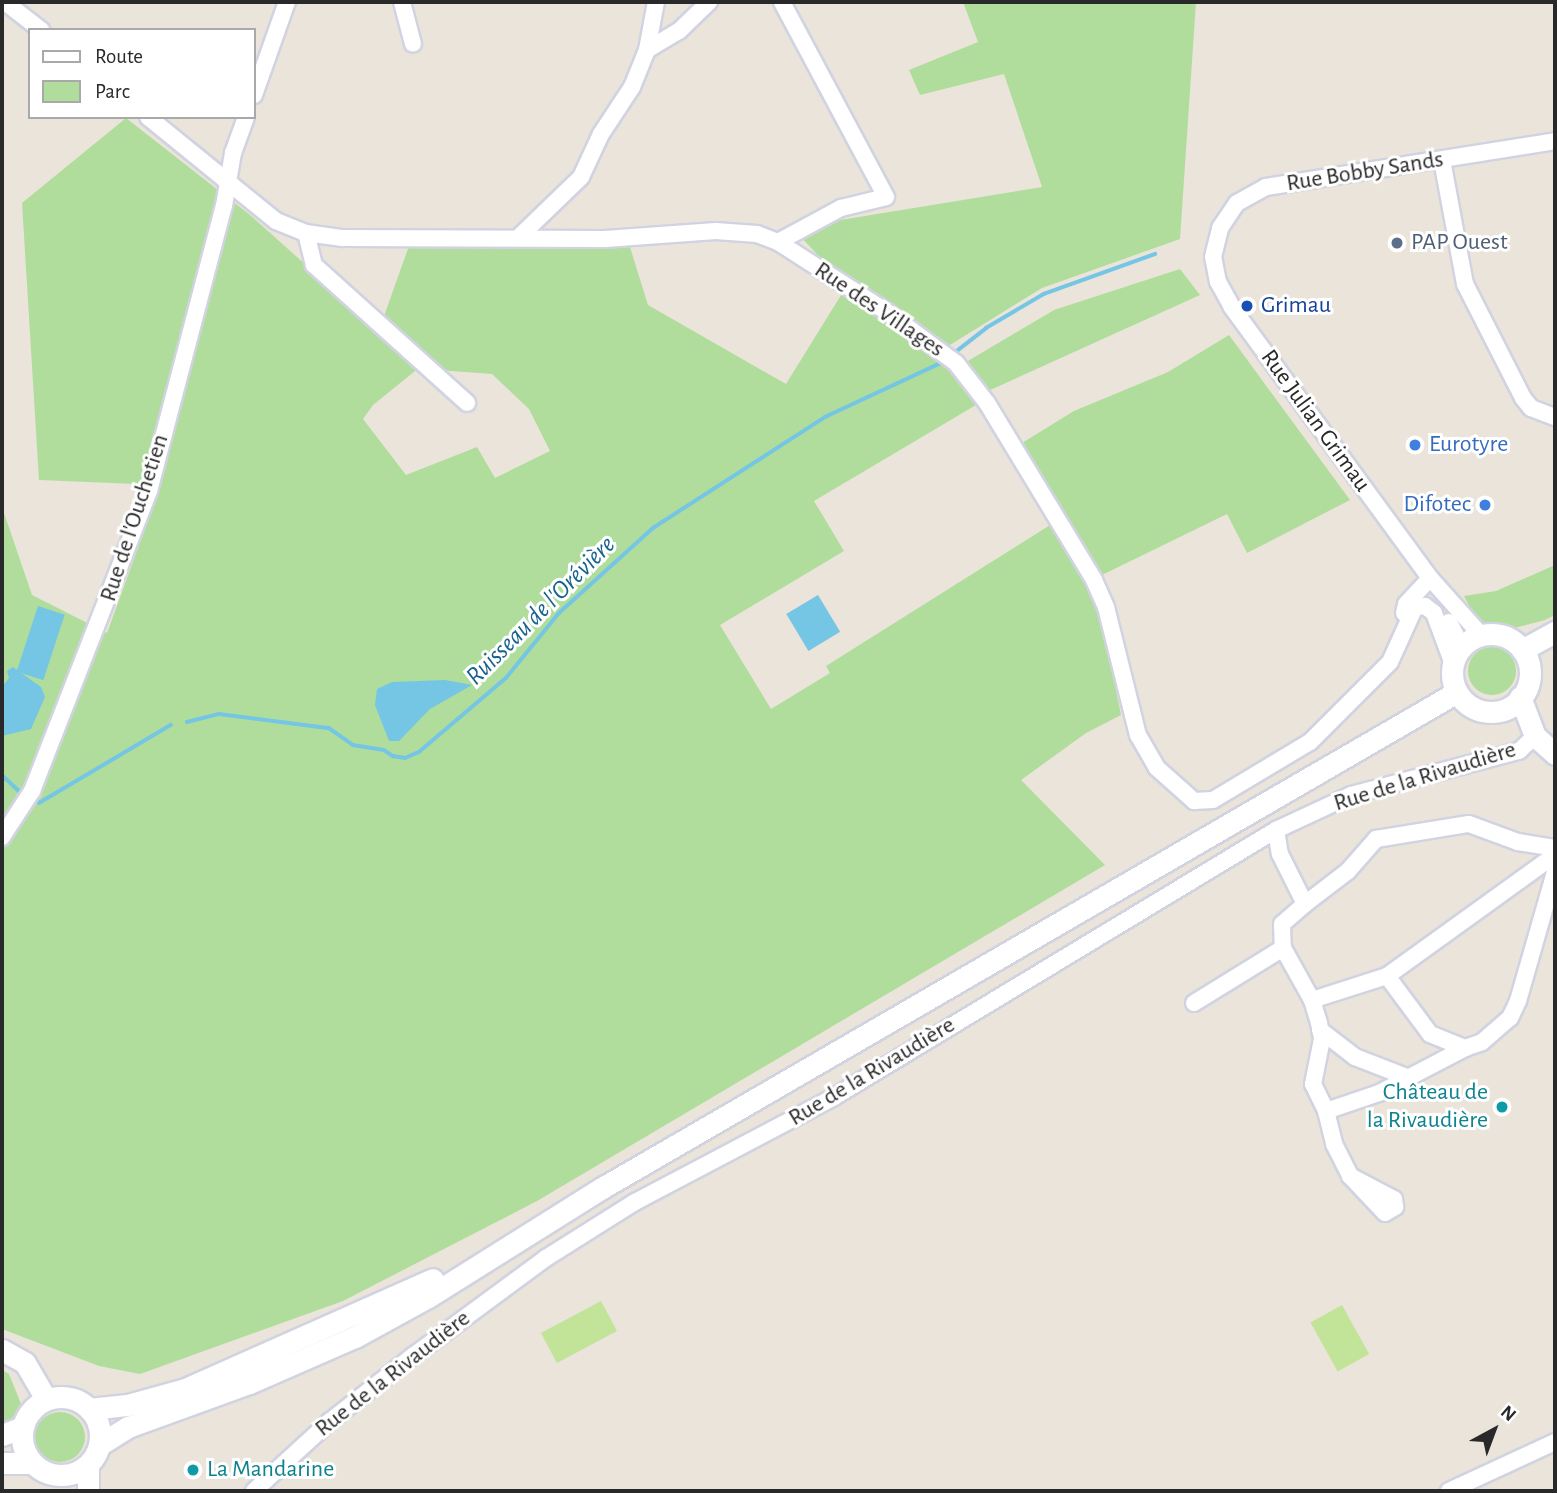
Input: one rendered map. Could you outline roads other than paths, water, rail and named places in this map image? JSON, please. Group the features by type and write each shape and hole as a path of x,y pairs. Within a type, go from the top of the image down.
{"main road":[{"path":"1522,650 1555,632"},
{"path":"1535,736 1521,697 1529,670 1522,650 1504,637 1481,635 1457,655 1457,692 1475,708 1491,712 1535,736 1555,754"},
{"path":"99,1445 128,1427 249,1383 355,1337 1457,692"},
{"path":"1491,712 1521,697"},
{"path":"89,1409 127,1405 245,1365 551,1220"},
{"path":"2,1350 31,1369 46,1399"},
{"path":"46,1399 75,1399 89,1409 100,1428 99,1445 88,1465 57,1483 33,1462 23,1447 23,1427 29,1413 46,1399"},
{"path":"2,1435 23,1427"},
{"path":"2,1462 33,1462"},
{"path":"88,1465 88,1491"}],"street":[{"path":"5,2 38,28"},
{"path":"256,89 287,2"},
{"path":"402,2 413,44"},
{"path":"520,236 581,177 632,87 647,50 656,2"},
{"path":"647,50 679,31 709,2"},
{"path":"778,242 841,208 886,197 782,2"},
{"name":"Rue des Villages","path":"150,119 276,221 306,233 343,238 520,236 605,239 716,231 757,234 778,242 927,339 970,379 1094,580 1106,607 1138,735 1157,768 1178,791 1194,801 1213,800 1310,742 1390,662 1402,633"},
{"name":"Rue de l'Ouchetien","path":"2,836 32,791 140,516 245,119"},
{"name":"Rue Bobby Sands","path":"1213,257 1220,228 1237,203 1266,187 1555,141"},
{"path":"1442,160 1465,284 1523,398 1531,408 1555,417"},
{"path":"306,233 314,265 467,403"},
{"name":"Rue Julian Grimau","path":"1213,257 1219,282 1232,307 1430,578 1481,635"},
{"path":"1402,633 1406,604 1430,578"},
{"name":"Rue Julian Grimau","path":"1430,578 1457,655"},
{"path":"1402,633 1415,607 1425,606 1457,655"},
{"name":"Rue de la Rivaudière","path":"254,1491 370,1388 595,1225 834,1097 1276,830 1350,795 1518,751 1535,736"},
{"path":"1350,1176 1334,1144 1326,1111 1313,1084 1320,1031 1312,1000 1283,948 1282,924 1348,871 1376,839 1469,824 1518,842 1555,848"},
{"path":"1276,830 1280,854 1305,904"},
{"path":"1312,1000 1387,976 1555,855"},
{"path":"1326,1111 1409,1078 1465,1048 1482,1042 1510,1018 1555,872"},
{"path":"1194,1003 1283,948"},
{"path":"1387,976 1430,1034 1465,1048"},
{"path":"1320,1031 1355,1056 1409,1078"},
{"path":"1449,1491 1555,1442"}],"water":[{"path":"818,595 840,632 808,651 786,614"},
{"path":"38,606 65,615 43,680 17,672"},
{"path":"13,667 41,687 45,697 31,729 2,736 2,687 9,678 7,671"},
{"path":"445,680 472,685 430,709 399,741 389,741 375,705 377,689 392,682"}],"waterway":[{"name":"Ruisseau de l'Orévière","path":"957,351 986,328 1044,294 1155,254"},
{"name":"Ruisseau de l'Orévière","path":"187,722 219,714 329,728 353,745 384,750 393,756 405,758 419,752 506,678 559,613 653,528 825,417 943,362"},
{"name":"Ruisseau de l'Orévière","path":"39,803 171,725"},
{"name":"Ruisseau de l'Orévière","path":"2,775 20,792"}],"place":[{"name":"PAP Ouest","path":"1397,243"},
{"name":"Grimau","path":"1247,306"},
{"name":"Eurotyre","path":"1415,445"},
{"name":"Difotec","path":"1485,505"},
{"name":"Château de la Rivaudière","path":"1502,1107"},
{"name":"La Mandarine","path":"193,1470"}]}
